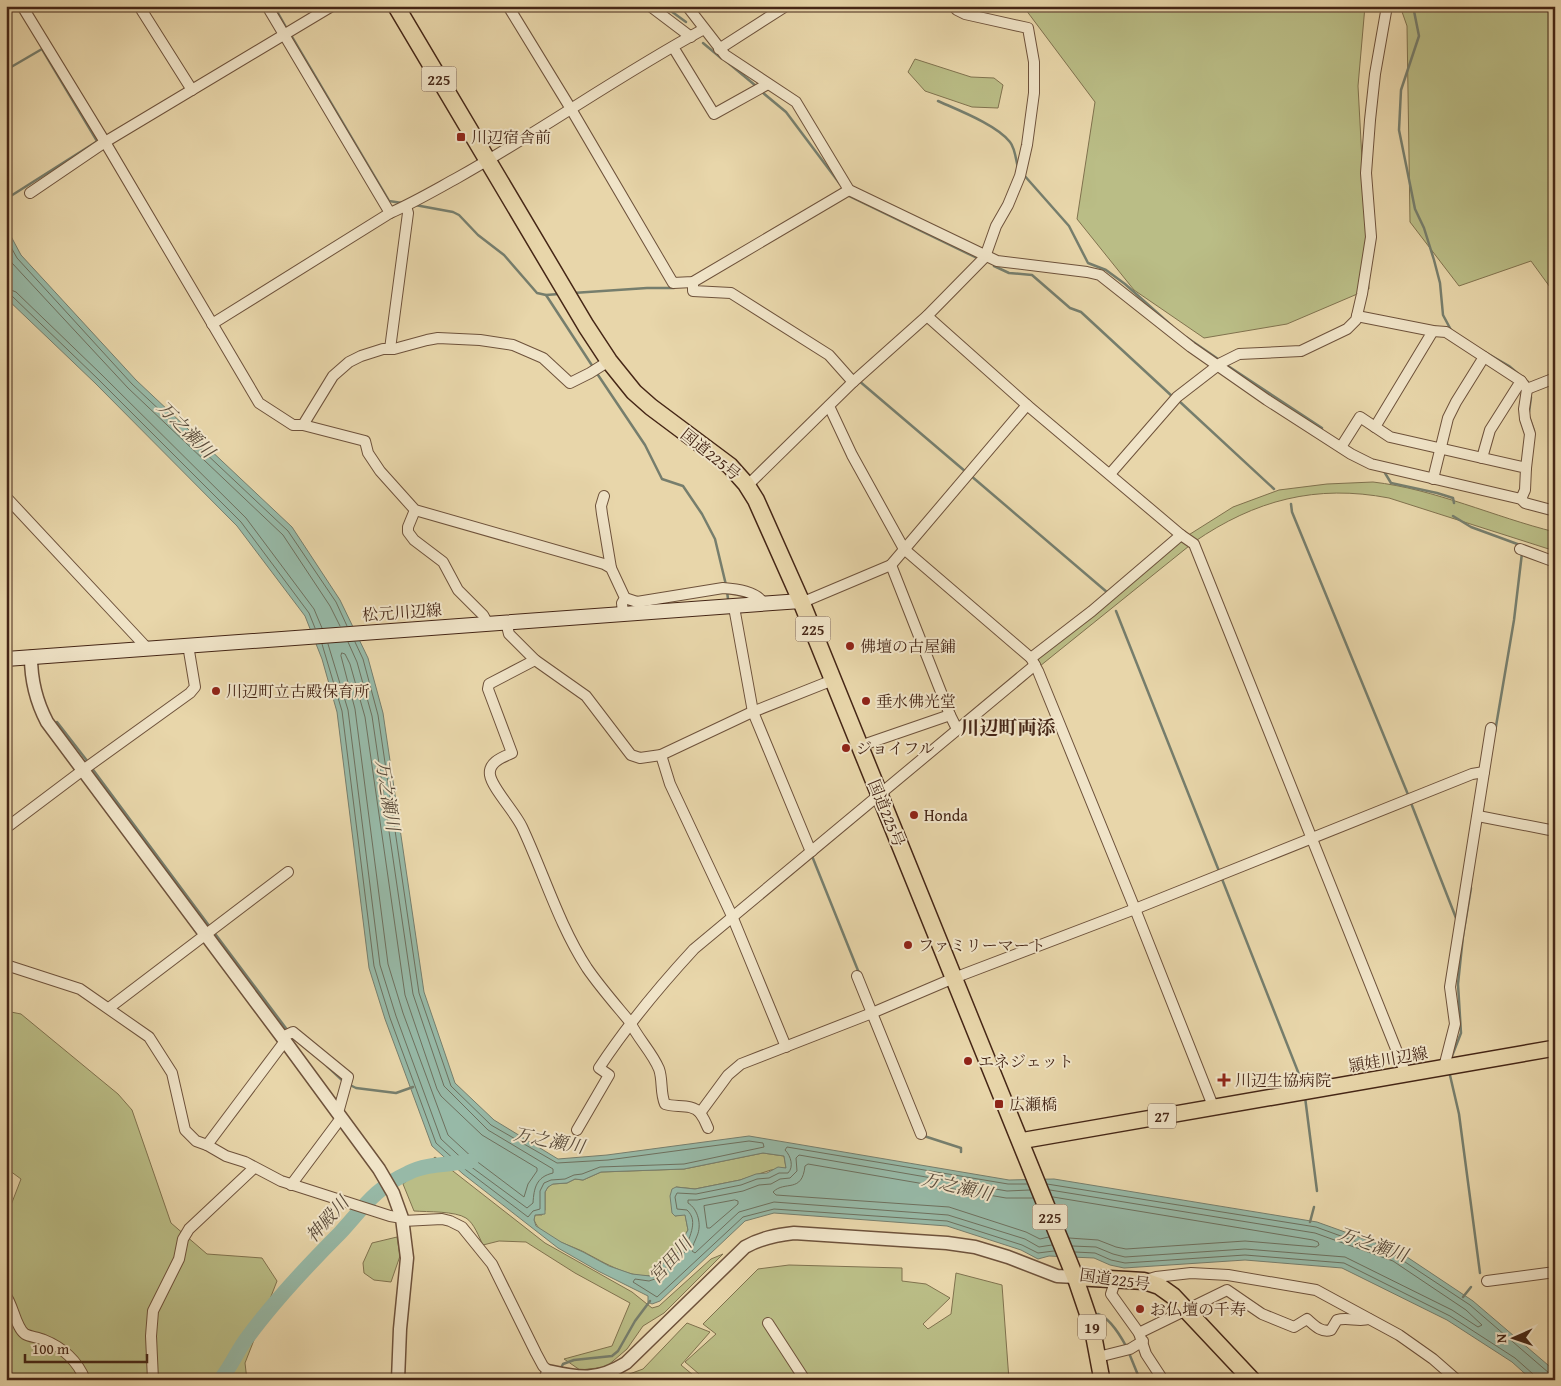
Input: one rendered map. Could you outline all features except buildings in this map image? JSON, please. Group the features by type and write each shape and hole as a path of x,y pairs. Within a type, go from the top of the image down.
{"highway":[{"name":"国道225号","path":"396,6 586,326 600,367 730,466 746,484 756,500 801,601 1075,1277 1144,1281 1159,1286 1186,1309 1252,1380"}],"main road":[{"name":"松元川辺線","path":"6,659 801,601"},
{"name":"頴娃川辺線","path":"1020,1141 1555,1048"},
{"name":"19","path":"1075,1277 1092,1327 1102,1380"}],"street":[{"path":"22,6 105,142 259,403 293,425 303,425 365,441 368,453 380,471 415,510 586,559 610,568"},
{"path":"140,6 191,87"},
{"path":"267,6 390,213"},
{"path":"30,193 191,87 285,36 332,6"},
{"path":"508,6 673,282 693,286 849,190"},
{"path":"650,6 691,37"},
{"path":"687,6 719,49 762,87 796,102 849,190 985,257 997,261 1100,275 1191,347 1221,363 1341,447 1371,464 1521,499 1555,511"},
{"path":"719,49 786,6"},
{"path":"746,484 752,481 856,380 927,316 985,257 996,226 1008,205 1021,173 1034,93 1034,62 1028,28 965,14 953,6"},
{"path":"1110,474 1175,398 1221,363 1239,354 1301,351 1347,329 1356,320 1362,294 1370,237 1366,173 1375,74 1387,6"},
{"path":"212,324 390,213 488,161 704,29"},
{"path":"673,47 714,114 762,87"},
{"path":"390,349 409,204"},
{"path":"693,286 693,291 731,293 829,355 856,380"},
{"path":"927,316 1027,405 1194,544 1406,1074"},
{"path":"1357,316 1446,332 1524,385"},
{"path":"1375,427 1433,331"},
{"path":"303,425 333,376 349,362 361,356 438,338 480,340 513,345 533,352 543,358 570,383 600,367"},
{"path":"1434,479 1448,418 1484,357"},
{"path":"1482,458 1490,430 1524,385 1555,378"},
{"path":"1521,499 1525,490 1530,434 1524,414 1524,385"},
{"path":"801,601 808,600 891,565 1027,405"},
{"path":"829,406 852,455 904,549 1033,661 1135,908 1213,1106"},
{"path":"1341,447 1360,417 1390,437 1526,468"},
{"path":"604,496 601,506 610,568 625,598 637,602 723,588 752,594 761,598 764,604"},
{"path":"7,498 147,648"},
{"path":"415,510 408,527 410,536 443,562 458,590 483,615 488,624"},
{"path":"577,1130 609,1075 599,1068 630,1022 660,985 694,949 880,795 1181,535"},
{"path":"1520,549 1555,562"},
{"path":"891,565 957,729"},
{"path":"623,614 622,603 625,598"},
{"path":"734,607 752,712 808,847 812,851"},
{"path":"506,622 509,634 535,660 586,696 632,755 640,758 661,755 752,712 833,680"},
{"path":"6,828 87,766 190,693 195,687 188,645"},
{"path":"31,657 34,686 39,706 47,722 87,766 210,931 287,1036 340,1116 379,1169 393,1193 402,1220 407,1270 400,1329 398,1380"},
{"path":"535,660 489,684 488,688 512,753 492,764 490,770 492,782 513,811 521,826 578,952 588,969 630,1022 651,1053 660,1071 664,1104 687,1106 700,1113 708,1128"},
{"path":"860,746 950,715"},
{"path":"1448,1067 1455,1024 1450,987 1480,816 1491,728"},
{"path":"661,755 670,784 732,916 786,1046"},
{"path":"700,1113 728,1075 740,1064 1472,774 1484,772"},
{"path":"1480,816 1555,830"},
{"path":"108,1008 288,872"},
{"path":"6,965 80,989 149,1037 172,1073 185,1130 196,1141 226,1156 245,1162 291,1185 402,1220 442,1219 462,1227 492,1264 548,1374 583,1377 604,1375 612,1372 626,1363 745,1247 760,1239 776,1235 794,1234 947,1243 1008,1257 1057,1276 1075,1277"},
{"path":"857,976 875,1012 921,1134"},
{"path":"207,1145 287,1036 293,1032 348,1077 340,1116 291,1185"},
{"path":"152,1380 151,1336 153,1311 179,1260 184,1235 254,1168"},
{"path":"1487,1281 1555,1272"},
{"path":"1144,1281 1156,1276 1191,1274 1228,1275 1316,1290 1399,1335 1433,1359 1457,1380"},
{"path":"1116,1279 1111,1294 1141,1337 1146,1354 1163,1380"},
{"path":"1098,1357 1126,1350 1141,1337 1186,1309 1226,1290 1262,1314 1294,1327 1307,1319 1322,1330 1327,1331 1330,1330 1337,1320 1361,1321 1369,1318"},
{"path":"6,1296 12,1303 21,1330 63,1350 79,1366 85,1380"},
{"path":"768,1323 805,1380"}],"green space":[{"path":"1023,6 1365,6 1358,86 1369,289 1287,324 1204,338 1134,290 1077,219 1095,102"},
{"path":"1400,6 1555,6 1555,294 1531,261 1459,286 1410,222 1407,26"},
{"path":"915,59 971,77 994,78 1003,85 998,108 972,107 925,91 908,72"},
{"path":"1373,482 1442,497 1555,532 1555,551 1389,498 1336,493 1287,499 1240,515 1217,527 1194,542 1040,666 1037,661 1187,536 1233,507 1279,490 1327,484"},
{"path":"6,1011 21,1014 118,1094 132,1110 171,1223 207,1254 262,1258 277,1281 245,1363 247,1380 6,1380 6,1218 21,1179 6,1168"},
{"path":"763,1153 784,1156 786,1168 695,1189 676,1187 675,1216 685,1214 688,1230 681,1242 680,1251 660,1266 656,1274 648,1276 619,1270 549,1236 534,1220 535,1215 542,1215 545,1210 545,1192 552,1184 567,1183 575,1179 583,1180 601,1172 684,1169"},
{"path":"435,1157 545,1243 632,1292 652,1308 659,1306 711,1259 723,1254 664,1313 643,1326 627,1349 606,1367 580,1370 564,1359 612,1346 630,1303 575,1273 526,1242 499,1241 483,1245 474,1227 466,1218 448,1213 414,1211 403,1184"},
{"path":"397,1237 400,1256 391,1282 374,1280 364,1273 363,1263 372,1243"},
{"path":"789,1265 902,1268 902,1281 926,1284 950,1298 923,1324 928,1329 951,1314 956,1273 1002,1285 1009,1380 706,1380 685,1362 716,1334 703,1324 758,1269"},
{"path":"687,1323 710,1332 681,1365 699,1380 613,1380 643,1369"}],"water":[{"name":"万之瀬川","path":"6,227 21,255 136,380 292,527 340,600 368,658 383,713 424,992 455,1083 494,1120 558,1159 607,1155 749,1136 1009,1180 1054,1179 1317,1222 1398,1251 1473,1301 1555,1371 1555,1380 1532,1380 1512,1362 1447,1320 1342,1268 1245,1260 1124,1268 1110,1265 1094,1258 1049,1256 1038,1259 1021,1250 947,1226 774,1213 745,1221 660,1301 652,1304 648,1302 648,1296 558,1248 463,1174 432,1146 385,1019 369,968 337,712 322,659 305,616 237,526 95,383 6,298","holes":["763,1153 784,1156 786,1168 778,1167 767,1173 695,1189 676,1187 672,1189 670,1196 672,1213 675,1216 685,1215 688,1230 681,1242 680,1251 666,1259 656,1274 650,1276 632,1274 609,1266 561,1242 536,1226 534,1220 535,1215 545,1214 545,1192 553,1184 567,1183 575,1179 583,1180 601,1172 684,1169"]}],"waterway":[{"path":"274,6 287,29"},
{"path":"664,6 686,22"},
{"path":"1413,6 1419,36 1401,90 1399,130 1415,209 1424,228 1434,260 1440,283 1443,315 1451,330"},
{"path":"292,37 389,201 402,203"},
{"path":"703,43 721,58"},
{"path":"6,70 42,49 97,141 100,140"},
{"path":"726,61 756,86"},
{"path":"762,92 786,112 840,184"},
{"path":"938,101 977,118 1004,136 1013,147 1018,168"},
{"path":"6,199 96,142"},
{"path":"1023,174 1069,226 1088,263 1106,270 1125,284 1172,326"},
{"path":"849,196 977,258"},
{"path":"415,205 453,212 459,215 478,235 504,255 537,293 546,295 559,294"},
{"path":"994,266 1009,273 1032,275 1070,308 1081,312 1174,398"},
{"path":"573,293 674,288"},
{"path":"546,295 593,367"},
{"path":"1186,337 1221,361"},
{"path":"1483,351 1509,366 1528,382"},
{"path":"1225,364 1322,428"},
{"path":"596,372 645,445 662,479 683,486 702,514 715,539 726,585"},
{"path":"858,380 966,472"},
{"path":"1529,412 1531,397"},
{"path":"1179,401 1274,489"},
{"path":"1529,417 1534,431"},
{"path":"1385,473 1391,483 1453,498 1454,503"},
{"path":"970,475 1108,593"},
{"path":"1291,504 1292,512 1409,797"},
{"path":"1453,516 1471,527 1520,545"},
{"path":"1495,732 1514,620 1522,553"},
{"path":"727,591 728,599"},
{"path":"1116,611 1219,871"},
{"path":"57,722 88,762"},
{"path":"91,767 210,927"},
{"path":"1411,803 1456,918"},
{"path":"812,856 859,973"},
{"path":"1222,879 1304,1087"},
{"path":"1463,936 1471,888"},
{"path":"213,931 288,1031"},
{"path":"1452,1056 1461,1033 1458,984 1463,936"},
{"path":"327,1066 343,1081"},
{"path":"1449,1071 1459,1114 1480,1273"},
{"path":"348,1084 356,1088 396,1093 413,1087"},
{"path":"1305,1097 1317,1191"},
{"path":"924,1136 961,1148 961,1152"},
{"name":"神殿川","path":"220,1380 243,1343 269,1310 378,1192 415,1170 471,1161"},
{"path":"1310,1222 1314,1207"},
{"path":"1463,1297 1471,1287"},
{"name":"宮田川","path":"560,1370 563,1364 574,1360 612,1356 618,1351 635,1321 650,1301"},
{"path":"1098,1314 1111,1323 1126,1346"},
{"path":"1129,1353 1140,1380"}],"place":[{"name":"川辺宿舎前","path":"461,137"},
{"name":"佛壇の古屋鋪","path":"850,646"},
{"name":"川辺町立古殿保育所","path":"216,691"},
{"name":"垂水佛光堂","path":"866,701"},
{"name":"ジョイフル","path":"846,748"},
{"name":"Honda","path":"914,815"},
{"name":"ファミリーマート","path":"908,945"},
{"name":"エネジェット","path":"968,1061"},
{"name":"川辺生協病院","path":"1224,1080"},
{"name":"広瀬橋","path":"999,1104"},
{"name":"お仏壇の千寿","path":"1140,1309"}],"district":[{"name":"川辺町両添","path":"1008,727"}]}
